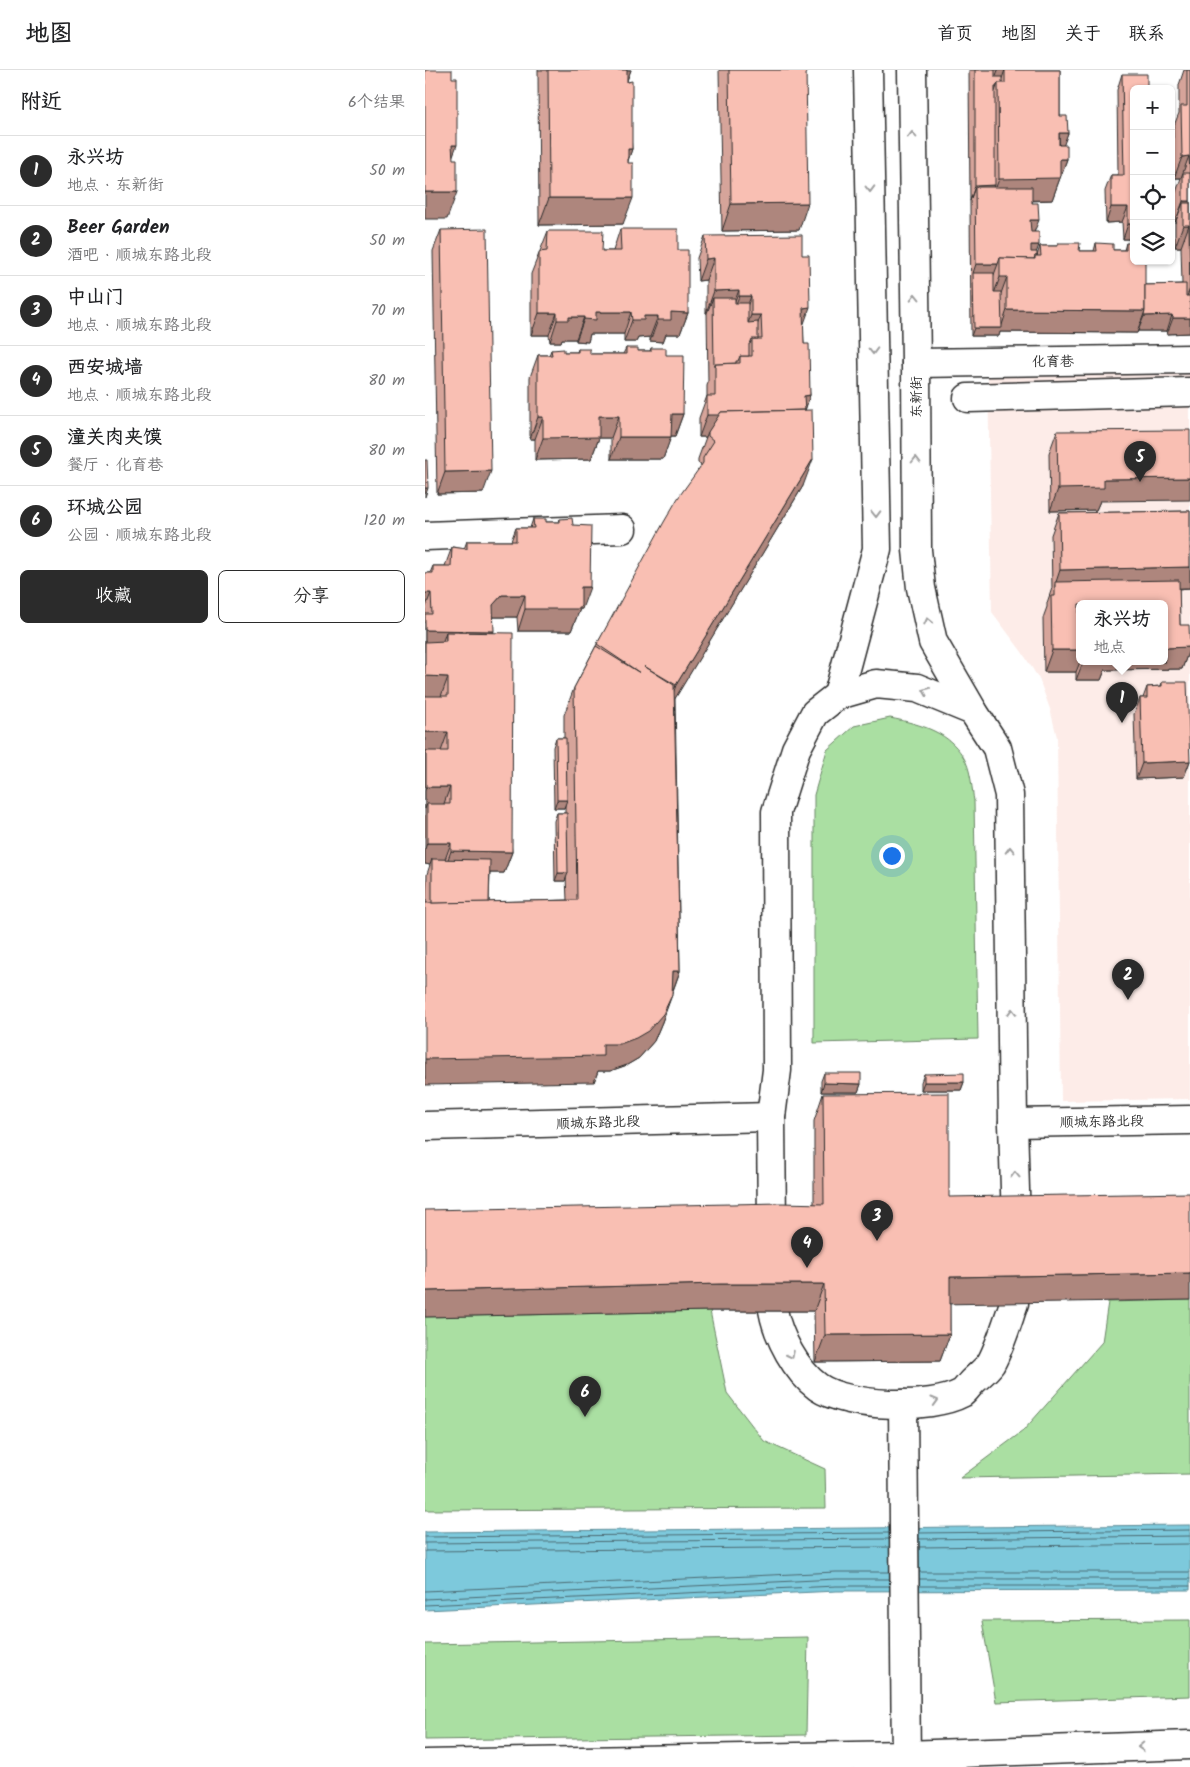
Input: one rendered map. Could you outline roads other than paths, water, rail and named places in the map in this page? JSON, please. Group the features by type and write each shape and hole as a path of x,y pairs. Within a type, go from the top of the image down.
{"main road":[{"path":"838,695 877,549 868,70"},
{"name":"东新街","path":"912,70 917,550 921,588 933,642 997,748 1009,795 1016,1223"},
{"name":"化育巷","path":"916,363 1190,360"},
{"path":"968,398 1190,392"},
{"path":"425,536 621,530"},
{"path":"772,1230 771,1117 777,1070 777,812 796,749 815,713 838,695 877,684 917,688 973,711"},
{"name":"顺城东路北段","path":"425,1126 771,1117"},
{"name":"顺城东路北段","path":"1013,1123 1190,1120"},
{"path":"773,1310 775,1324 797,1366 819,1388 852,1400 903,1404 929,1403 962,1392 990,1364 1014,1303"},
{"path":"903,1404 905,1761"},
{"path":"425,1764 905,1761 1190,1745"}],"water":[{"path":"1190,1525 1190,1590 837,1591 425,1610 425,1532"}],"place":[{"name":"潼关肉夹馍","path":"1140,482"},
{"name":"永兴坊","path":"1122,723"},
{"name":"Beer Garden","path":"1128,1000"},
{"name":"中山门","path":"877,1241"},
{"name":"西安城墙","path":"807,1268"},
{"name":"环城公园","path":"585,1417"}]}
